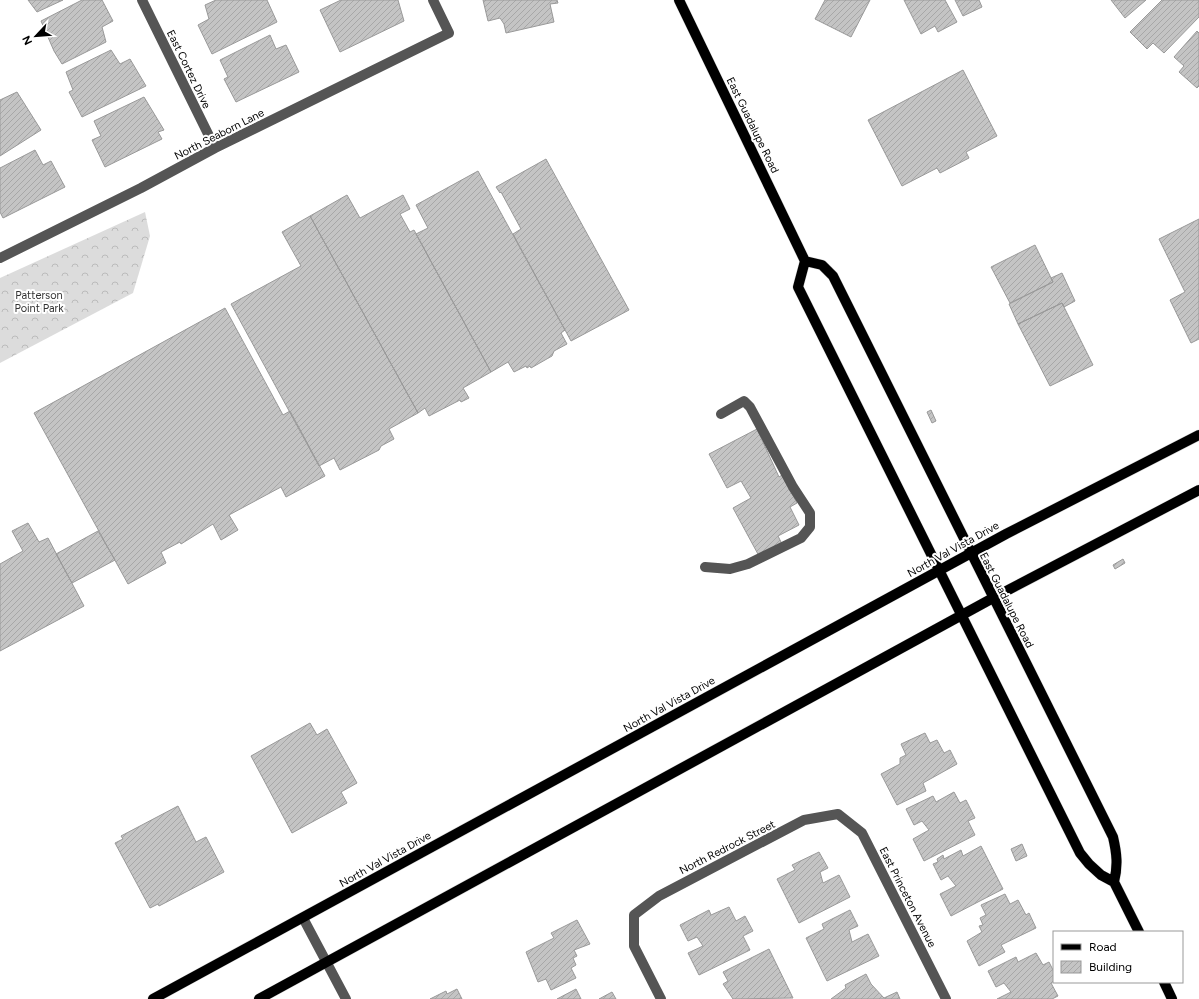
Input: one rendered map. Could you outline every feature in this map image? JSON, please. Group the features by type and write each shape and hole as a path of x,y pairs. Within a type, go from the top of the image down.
{"main road":[{"name":"East Guadalupe Road","path":"679,0 805,261 822,265 833,276 970,554 1113,837 1117,853 1118,870 1114,882"},
{"path":"805,261 798,287 961,616 1080,853 1101,875 1114,882 1138,931"},
{"name":"North Val Vista Drive","path":"153,999 939,570 1199,435"},
{"path":"259,999 993,598 1199,490"},
{"path":"1164,983 1172,999"}],"street":[{"name":"East Cortez Drive","path":"142,0 215,148"},
{"name":"North Seaborn Lane","path":"0,258 215,148 449,33 433,0"},
{"path":"705,566 730,569 748,564 801,538 810,527 810,513 793,487 750,407 744,401 721,414"},
{"name":"North Redrock Street","path":"661,999 634,946 634,915 659,896 804,820 838,814"},
{"name":"East Princeton Avenue","path":"838,814 862,832 946,999"},
{"path":"303,918 346,999"}],"green space":[{"name":"Patterson Point Park","path":"145,212 150,236 133,293 0,363 0,278"}],"building":[{"path":"28,0 63,0 37,12"},
{"path":"82,0 102,0 113,21 102,27 106,42 62,64 54,51 41,21"},
{"path":"216,0 267,0 277,22 212,54 198,25 209,19 205,5"},
{"path":"341,0 398,0 404,21 340,52 320,10"},
{"path":"483,0 557,0 558,3 550,4 554,22 506,33 504,24 500,18 488,21"},
{"path":"825,0 870,0 851,37 815,19"},
{"path":"904,0 945,0 957,22 938,32 935,26 921,34"},
{"path":"955,0 979,0 982,7 963,16"},
{"path":"1111,0 1146,0 1125,18"},
{"path":"1162,0 1199,0 1199,17 1164,53 1153,43 1147,49 1130,32"},
{"path":"1197,31 1199,33 1199,86 1197,88 1179,72 1184,66 1174,57"},
{"path":"270,35 276,49 286,45 299,72 236,102 224,79 228,77 220,60"},
{"path":"111,50 120,64 130,59 146,86 82,117 69,92 73,90 66,72"},
{"path":"963,70 997,136 966,152 969,158 940,173 937,168 902,186 868,120"},
{"path":"17,92 41,130 0,156 0,100"},
{"path":"144,97 164,130 158,132 162,139 105,167 92,140 101,136 94,121"},
{"path":"35,150 43,165 51,161 65,187 3,218 0,212 0,168"},
{"path":"546,159 629,310 571,341 513,234 521,229 501,192 500,193 496,187"},
{"path":"478,171 565,330 561,333 567,344 554,351 552,356 531,368 530,366 527,368 526,366 514,372 508,362 491,372 416,234 428,228 416,205"},
{"path":"347,195 360,218 403,195 410,209 400,214 410,232 414,230 491,372 463,388 469,398 461,402 460,400 429,416 425,408 418,413 310,216"},
{"path":"310,216 418,413 389,429 394,439 381,446 379,450 340,470 334,458 319,466 231,304 301,266 282,232"},
{"path":"1199,219 1199,339 1191,343 1170,300 1185,292 1159,239"},
{"path":"1035,245 1053,282 1010,303 991,267"},
{"path":"1062,273 1075,301 1064,307 1062,303 1018,324 1009,304 1053,282 1051,278"},
{"path":"1062,303 1093,365 1050,386 1018,324"},
{"path":"225,308 283,415 290,411 325,476 286,497 281,487 229,515 238,530 221,540 213,524 181,544 180,542 161,552 166,563 128,584 34,413"},
{"path":"931,410 936,421 932,423 927,412"},
{"path":"757,429 779,477 782,475 797,503 790,507 799,525 778,536 782,544 759,556 733,508 751,498 741,481 727,488 709,454"},
{"path":"28,523 39,542 48,538 84,606 0,651 0,564 23,551 12,531"},
{"path":"98,531 115,560 72,583 56,554"},
{"path":"1123,559 1125,563 1115,569 1113,565"},
{"path":"310,723 317,735 327,729 357,783 341,792 347,803 292,833 251,756"},
{"path":"925,733 930,743 937,740 944,753 950,750 957,764 923,783 926,791 897,805 881,774 900,764 900,758 906,755 901,744"},
{"path":"954,792 960,803 966,800 975,818 968,821 975,835 924,861 913,839 929,830 922,821 914,825 906,809 933,796 936,802"},
{"path":"178,806 196,842 206,837 224,872 159,906 158,904 150,908 115,843 123,839 121,836"},
{"path":"1022,844 1027,856 1016,861 1011,849"},
{"path":"981,846 1003,889 951,916 940,894 956,886 948,876 941,880 933,864 938,862 937,859 943,855 944,859 961,850 963,856"},
{"path":"819,852 828,868 820,872 823,883 839,875 850,897 799,923 777,879 795,870 792,865"},
{"path":"1005,894 1010,904 1018,900 1026,915 1029,913 1036,928 1001,945 1005,952 979,966 967,941 982,932 979,926 983,925 980,918 986,915 981,905"},
{"path":"729,907 736,921 745,916 753,931 743,936 750,950 699,975 688,953 703,946 697,937 688,941 680,925 709,910 711,915"},
{"path":"850,910 858,926 849,930 852,942 868,934 879,956 827,981 806,938 824,929 822,924"},
{"path":"577,920 590,944 574,950 577,956 573,958 576,965 571,968 576,978 551,990 546,979 538,982 526,952 554,938 551,933"},
{"path":"769,949 793,998 733,999 723,984 728,981 723,972"},
{"path":"1036,953 1043,965 1049,962 1053,970 1053,982 1051,983 1058,996 1052,999 997,999 1011,992 1004,983 996,987 988,971 1016,957 1018,962"},
{"path":"866,974 871,984 884,998 897,992 900,999 831,999 846,988 845,985"},
{"path":"457,989 462,999 430,999 446,991 447,994"},
{"path":"576,989 581,999 557,999"},
{"path":"612,992 616,999 599,999"}]}
